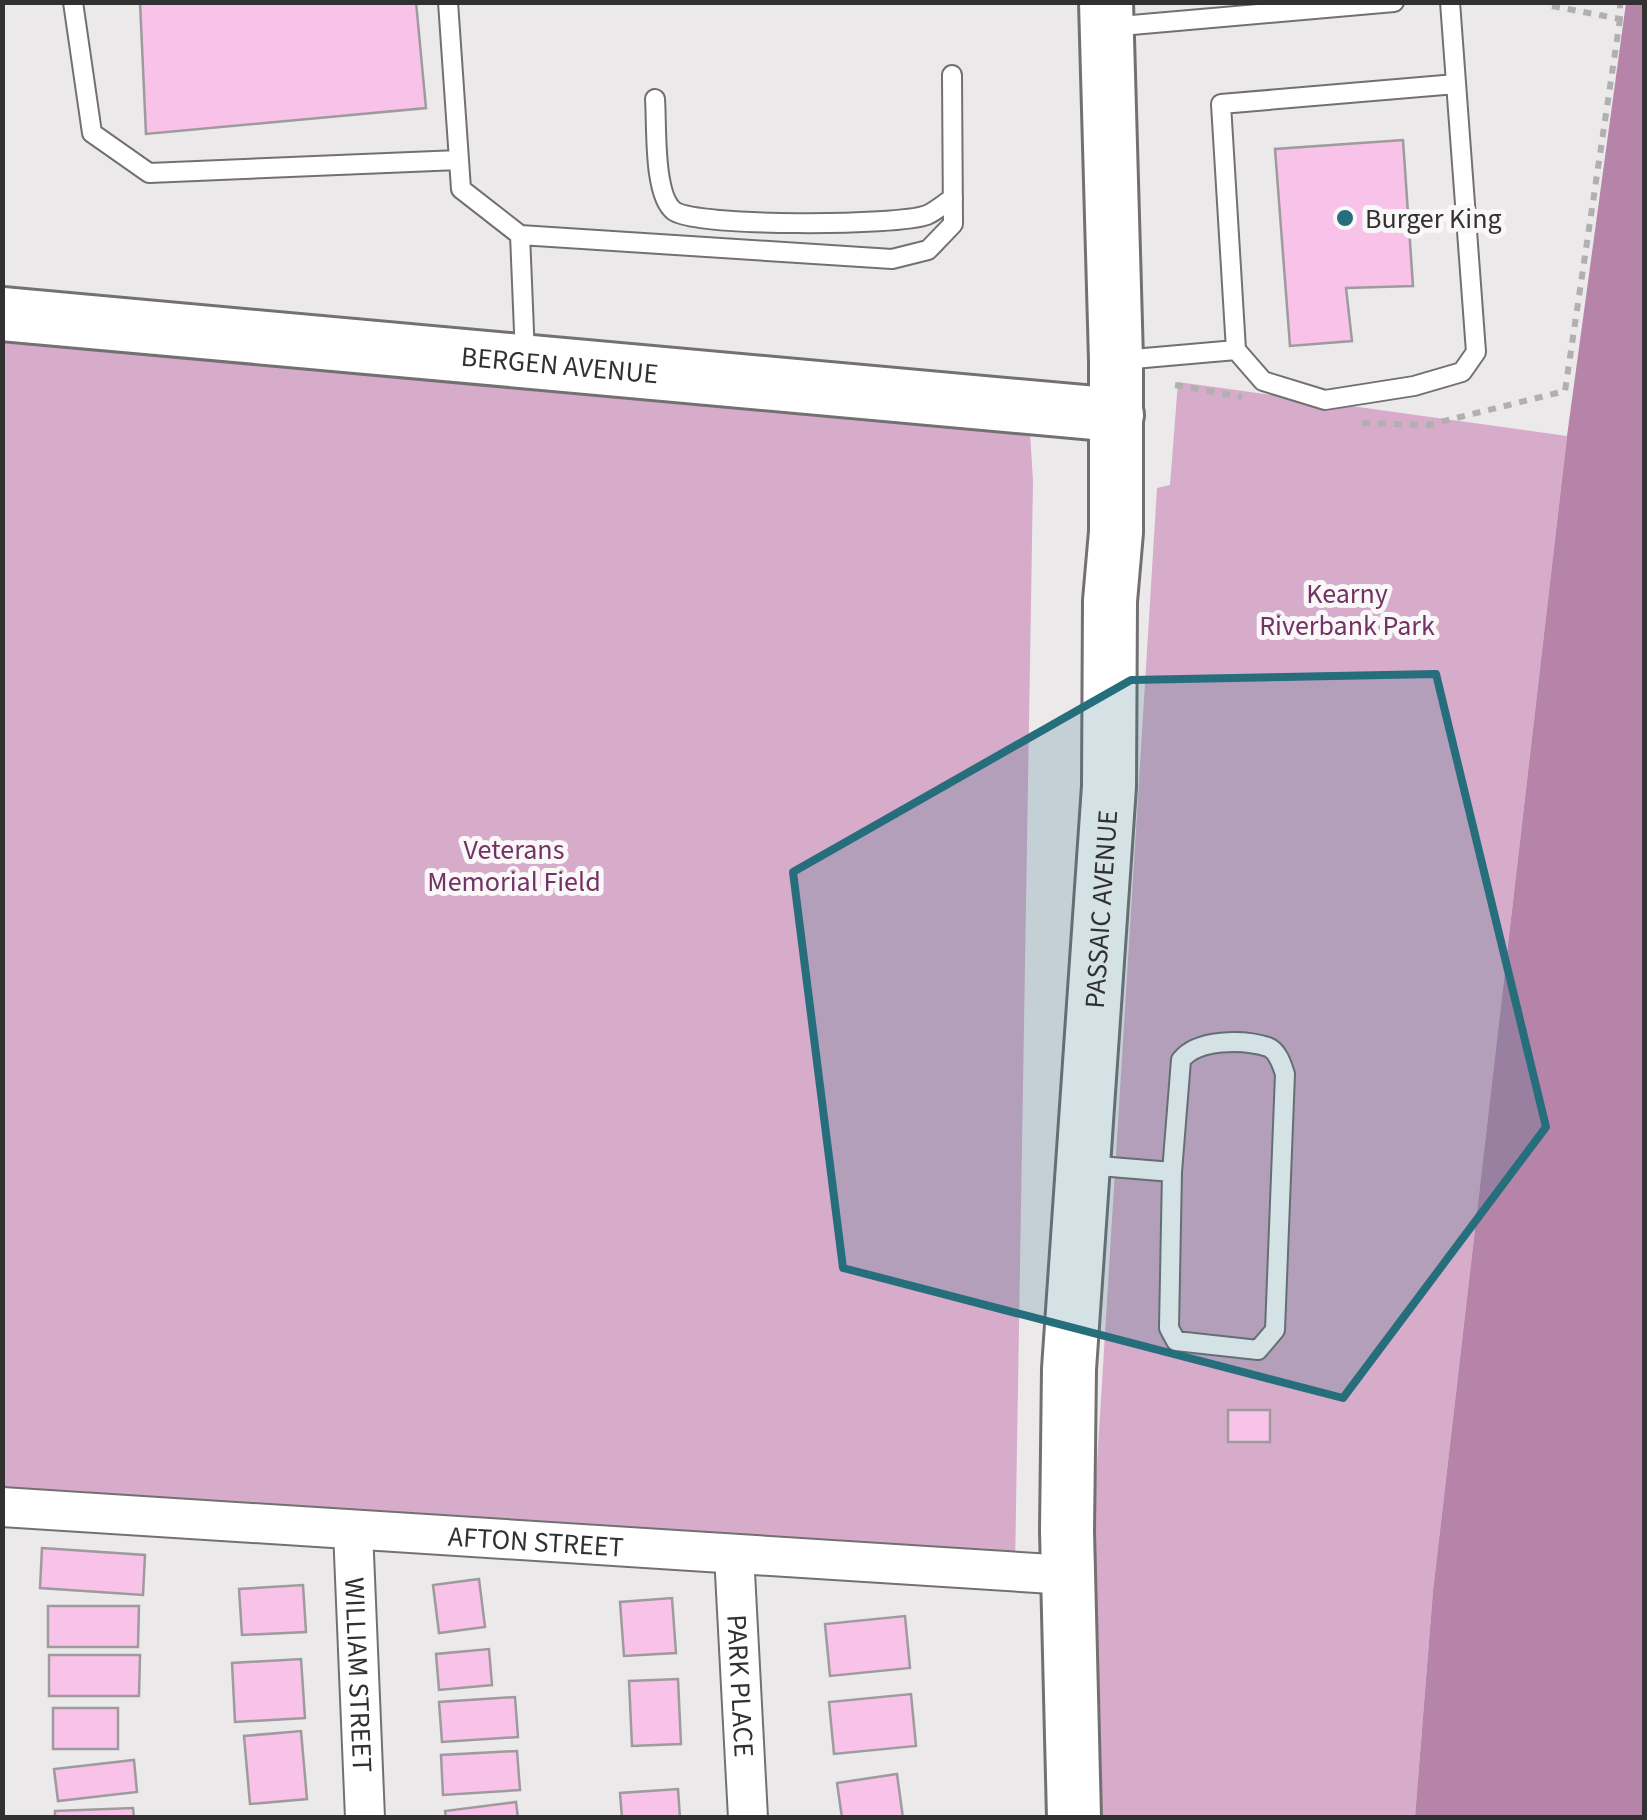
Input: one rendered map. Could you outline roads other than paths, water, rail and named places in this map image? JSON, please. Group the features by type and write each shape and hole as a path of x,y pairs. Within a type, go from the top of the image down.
{"main road":[{"name":"PASSAIC AVENUE","path":"1074,1818 1068,1575 1069,1369 1109,786 1117,416 1107,15"},
{"name":"BERGEN AVENUE","path":"2,314 1117,416"}],"street":[{"name":"AFTON STREET","path":"2,1507 1068,1575"},
{"name":"WILLIAM STREET","path":"353,1530 365,1818"},
{"name":"PARK PLACE","path":"734,1554 748,1818"}],"lane":[{"path":"73,2 92,133 149,173 459,160"},
{"path":"448,2 461,189 520,236 892,259 928,250 953,224 952,75"},
{"path":"1107,15 1394,2"},
{"path":"1450,2 1476,352 1462,372 1414,386 1324,400 1264,382 1236,350 1221,104 1456,84"},
{"path":"655,99 661,192 674,211 696,218 833,224 927,215 953,198"},
{"path":"520,236 525,362"},
{"path":"1116,360 1236,350"},
{"path":"1203,1042 1268,1047 1278,1055 1286,1074 1276,1330 1258,1350 1192,1346 1176,1340 1170,1328 1172,1172 1181,1060 1188,1050 1203,1042"},
{"path":"1081,1165 1172,1172"}],"place":[{"name":"Burger King","path":"1345,218"}],"park label":[{"name":"Kearny Riverbank Park","path":"1347,609"},
{"name":"Veterans Memorial Field","path":"514,865"}]}
